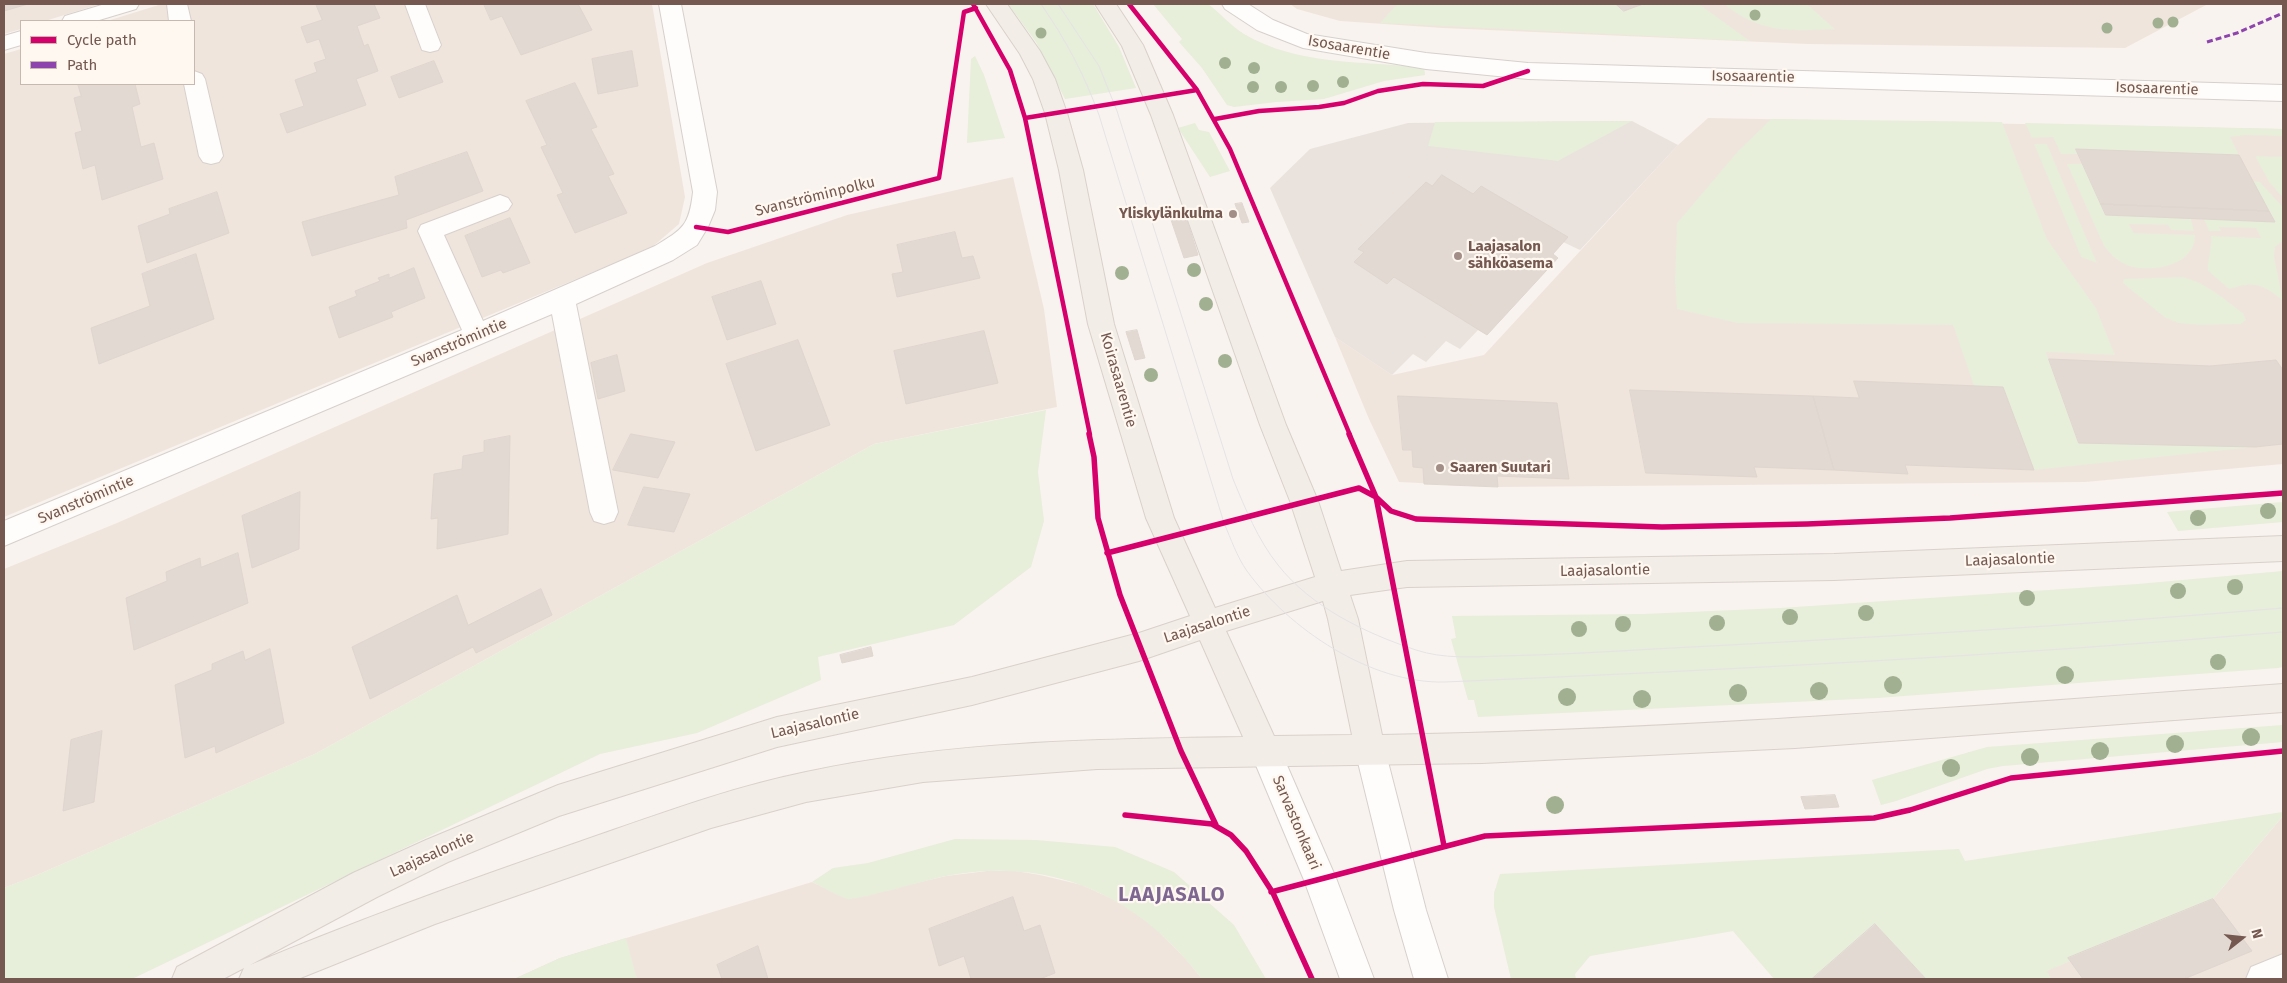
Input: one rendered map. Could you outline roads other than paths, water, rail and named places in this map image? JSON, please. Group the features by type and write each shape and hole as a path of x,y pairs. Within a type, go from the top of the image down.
{"main road":[{"name":"Koirasaarentie","path":"996,4 1029,51 1044,79 1056,113 1071,170 1101,324 1148,482 1167,538 1209,623 1265,752"},
{"path":"1105,4 1132,46 1162,115 1273,425 1304,501 1343,618 1370,750"},
{"name":"Laajasalontie","path":"188,979 401,868 437,851 558,801 777,732 1008,682 1139,647 1209,623 1333,586 1407,574 1834,567 2283,548"},
{"path":"256,979 462,899 711,812 806,787 923,767 1097,754 1482,748 1795,733 2283,698"}],"street":[{"path":"76,20 128,4"},
{"path":"176,4 180,20"},
{"path":"415,4 430,45"},
{"name":"Svanströmintie","path":"4,534 562,299 664,253 688,238 700,218 705,192 670,4"},
{"name":"Isosaarentie","path":"1233,4 1265,24 1303,41 1426,61 1528,70 2283,93"},
{"path":"4,43 20,38"},
{"path":"195,84 211,156"},
{"path":"477,335 430,231 500,204"},
{"path":"562,299 604,512"},
{"path":"1370,750 1410,910 1431,979"},
{"name":"Sarvastonkaari","path":"1265,752 1320,878 1357,979"},
{"path":"2263,979 2283,971"}],"tram line":[{"path":"1041,4 1074,58 1099,115 1224,523 1237,554 1247,571 1285,613 1334,649 1361,663 1389,674 1417,680 1445,682 1864,662 2283,632"},
{"path":"1058,4 1099,66 1117,111 1233,479 1252,524 1264,545 1291,580 1323,606 1359,627 1426,653 1458,657 1479,657 1890,636 2283,608"}],"place":[{"name":"Yliskylänkulma","path":"1233,214"},
{"name":"Laajasalon sähköasema","path":"1458,256"},
{"name":"Saaren Suutari","path":"1440,468"}],"district":[{"name":"LAAJASALO","path":"1172,895"}]}
